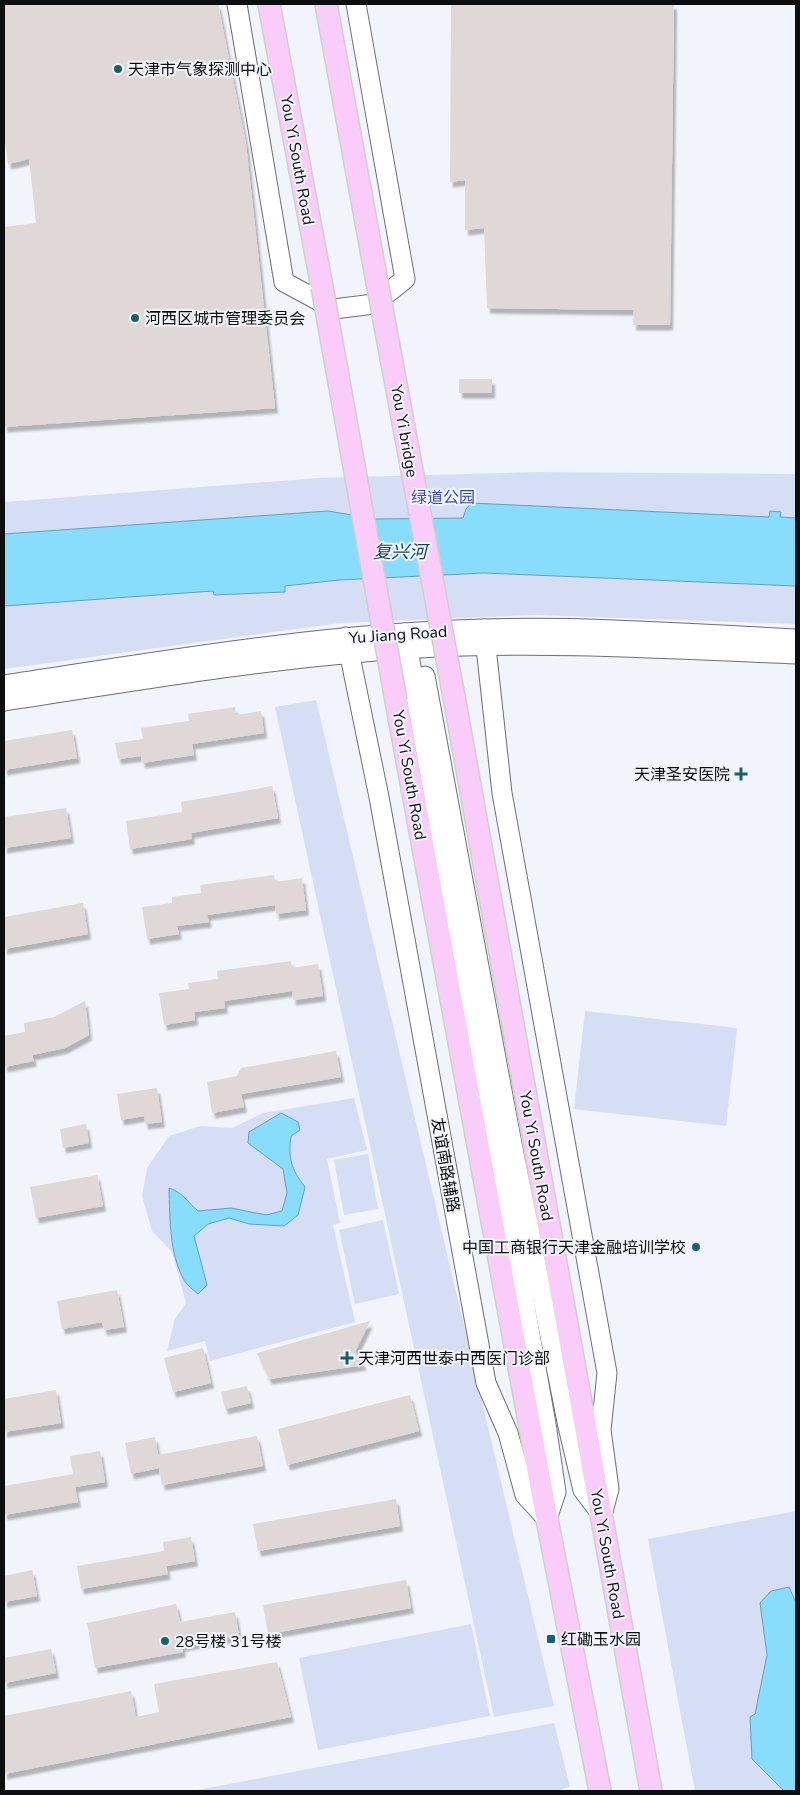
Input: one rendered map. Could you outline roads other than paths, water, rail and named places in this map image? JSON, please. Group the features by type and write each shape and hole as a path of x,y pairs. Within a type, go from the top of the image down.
{"main road":[{"name":"You Yi South Road","path":"270,4 396,702 547,1519 600,1791"},
{"name":"You Yi bridge","path":"326,4 454,697"},
{"name":"You Yi South Road","path":"454,697 651,1791"}],"street":[{"path":"237,4 284,282 334,309 374,304 405,279 356,4"},
{"name":"Yu Jiang Road","path":"4,685 230,652 485,638 567,629 796,639"},
{"path":"485,638 502,793 606,1373 601,1430 609,1489 602,1515"},
{"name":"Yu Jiang Road","path":"485,638 562,644 796,654"},
{"path":"413,641 567,1422 583,1490 602,1515"},
{"path":"413,641 546,1424 556,1492 547,1519"},
{"name":"Yu Jiang Road","path":"4,701 247,665 347,646"},
{"name":"友谊南路辅路","path":"347,646 379,797 486,1384 508,1433 525,1495 547,1519"}],"water":[{"name":"复兴河","path":"471,503 769,517 770,511 781,512 780,517 796,518 796,586 484,573 339,580 285,586 285,592 214,595 213,591 4,606 4,534 328,511 376,519 463,518 466,509"},
{"path":"281,1113 298,1122 300,1130 291,1136 290,1151 296,1175 305,1187 298,1215 284,1226 249,1224 229,1218 208,1224 194,1236 207,1285 198,1294 185,1282 175,1258 171,1235 169,1188 182,1195 198,1211 231,1208 266,1215 282,1211 287,1193 283,1169 248,1143 249,1132"},
{"path":"789,1587 796,1603 796,1791 784,1791 752,1759 750,1717 755,1714 767,1655 760,1603 771,1591"}],"place":[{"name":"天津市气象探测中心","path":"118,69"},
{"name":"河西区城市管理委员会","path":"135,318"},
{"name":"天津圣安医院","path":"741,774"},
{"name":"中国工商银行天津金融培训学校","path":"696,1247"},
{"name":"天津河西世泰中西医门诊部","path":"347,1358"},
{"name":"红磡玉水园","path":"551,1639"},
{"name":"28号楼 31号楼","path":"165,1641"}],"park label":[{"name":"绿道公园","path":"443,497"}]}
